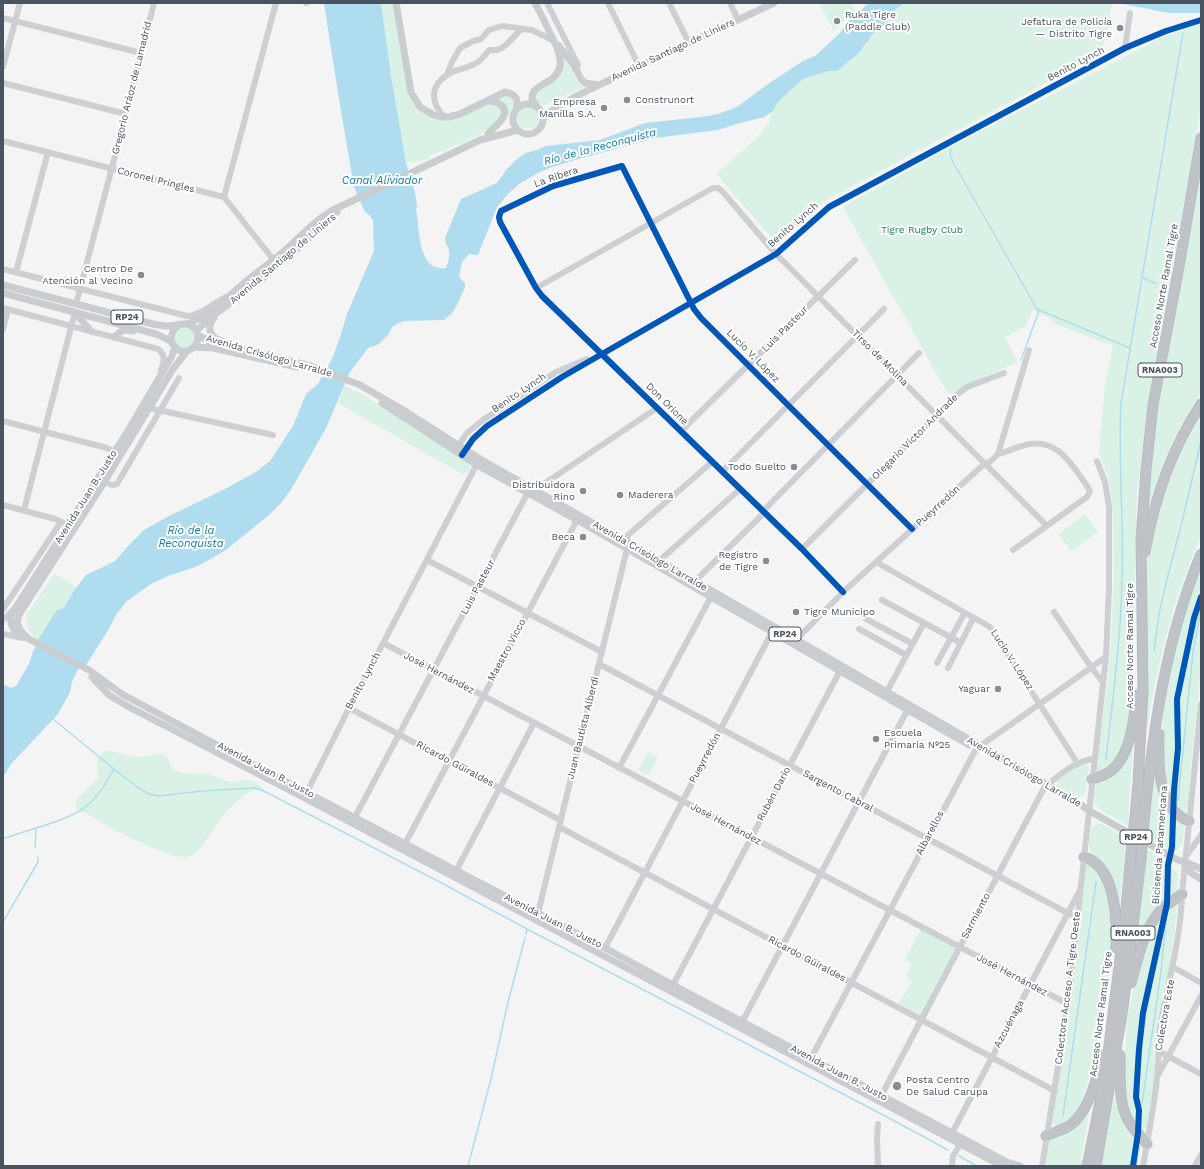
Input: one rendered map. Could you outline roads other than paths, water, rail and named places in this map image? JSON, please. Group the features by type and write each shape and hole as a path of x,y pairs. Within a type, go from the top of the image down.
{"highway":[{"name":"Acceso Norte Ramal Tigre","path":"1094,1154 1125,919 1138,784 1143,691 1141,521 1153,405 1201,138"},
{"path":"1141,603 1145,552 1149,528 1157,500 1179,442 1201,404"},
{"name":"Acceso Norte Ramal Tigre","path":"1094,1154 1124,1008 1154,731 1170,652 1181,610 1201,554"},
{"path":"1092,779 1113,769 1123,754 1133,725 1143,660"},
{"path":"1161,693 1158,743 1162,785 1171,808 1185,820 1189,821"},
{"path":"1084,857 1092,859 1101,868 1106,875 1111,893 1115,916 1115,994"},
{"path":"1124,1008 1139,955 1157,914 1165,905 1182,894"},
{"path":"1046,1136 1069,1126 1084,1109 1103,1056 1111,1022"},
{"path":"1120,1029 1121,1090 1125,1114 1131,1125 1147,1144"},
{"name":"RNA003","path":"1087,1166 1094,1154"},
{"name":"RNA003","path":"1094,1154 1096,1166"}],"main road":[{"path":"396,3 411,92 420,107 426,112 445,117 460,114 501,93 511,93 514,94 518,101 514,113 514,124 518,130 528,134 533,134 541,128 544,118 538,106 532,99 532,94 535,89 554,78 560,69 561,58 535,3"},
{"name":"Avenida Santiago de Liniers","path":"544,118 553,110 573,98 599,85 774,3"},
{"path":"554,41 574,65 581,79 585,83 599,85"},
{"name":"Avenida Santiago de Liniers","path":"538,106 549,106 573,98"},
{"path":"486,101 496,101 504,108 503,118 488,134"},
{"path":"514,113 519,106 527,103 538,106"},
{"name":"Avenida Santiago de Liniers","path":"480,140 514,113"},
{"name":"Avenida Santiago de Liniers","path":"183,325 203,317 243,284 307,240 323,223 352,202 480,140 518,130"},
{"name":"Avenida Santiago de Liniers","path":"197,333 209,319 221,311 275,262"},
{"name":"RP24","path":"3,285 158,325 192,326 197,333"},
{"name":"RP24","path":"3,293 162,336 179,350 187,351"},
{"path":"221,311 210,322 210,330 216,339 231,346"},
{"path":"75,312 91,331"},
{"path":"173,345 171,334 173,330 183,325"},
{"path":"114,337 123,330 132,331 138,329"},
{"path":"27,639 20,631 18,616 68,525 104,482 172,369 187,351 194,347 198,342 197,333"},
{"name":"Avenida Crisólogo Larralde","path":"197,333 209,341 291,363"},
{"name":"Avenida Juan B. Justo","path":"173,345 172,356 115,452 14,609 10,620 17,634 89,671 109,695 129,707 306,795 951,1136 1020,1166"},
{"name":"Avenida Crisólogo Larralde","path":"194,347 213,348 291,363 323,370 349,380 478,462 695,581 712,594 772,632 794,642"},
{"name":"Avenida Crisólogo Larralde","path":"533,492 577,520 627,543 794,642 978,747 1074,805 1088,810 1201,869"},
{"name":"Avenida Juan B. Justo","path":"306,795 355,817 456,871 537,917 604,948 673,985 740,1024 811,1058 882,1096 951,1136"},
{"name":"Avenida Crisólogo Larralde","path":"1185,860 1191,873 1201,879"},
{"name":"Avenida Juan B. Justo","path":"962,1141 1002,1166"}],"street":[{"path":"3,68 20,3"},
{"name":"Gregorio Aráoz de Lamadrid","path":"76,304 154,3"},
{"path":"275,262 224,197 276,3"},
{"path":"547,3 578,65"},
{"path":"608,3 639,66"},
{"path":"669,3 689,43"},
{"path":"730,3 738,20"},
{"path":"1125,48 1130,13"},
{"path":"3,18 141,53"},
{"name":"Benito Lynch","path":"460,451 487,426 562,376 776,254 829,207 1125,48 1166,30 1201,20"},
{"path":"445,117 436,106 434,92 437,86 447,75 460,48 473,41 481,39 489,30 495,27 510,27 532,30 554,41"},
{"path":"481,39 483,44 489,50 499,50 519,31 526,29"},
{"path":"447,75 476,63 489,50"},
{"path":"3,83 126,114"},
{"name":"Coronel Pringles","path":"3,141 224,197"},
{"path":"16,272 48,152"},
{"name":"La Ribera","path":"500,214 504,209 545,189 622,166"},
{"name":"Lucio V. López","path":"622,166 690,303 701,318 912,529"},
{"name":"Tirso de Molina","path":"650,224 713,188 718,188 722,191 776,254 1046,525"},
{"name":"Don Orione","path":"500,214 500,222 536,288 542,296 843,592"},
{"path":"536,288 650,224"},
{"name":"Luis Pasteur","path":"681,432 854,260"},
{"path":"3,269 80,288"},
{"name":"Avenida Santiago de Liniers","path":"80,288 187,316 197,315 212,304 235,292"},
{"path":"3,329 5,309 160,350 163,354 164,363 154,386"},
{"path":"722,472 884,309"},
{"path":"24,510 75,312"},
{"path":"998,454 1028,350"},
{"path":"695,581 919,353"},
{"name":"Olegario Víctor Andrade","path":"802,550 959,393 967,387 1004,373"},
{"path":"104,482 112,485 117,484 179,378"},
{"path":"149,408 273,435"},
{"name":"Luis Pasteur","path":"355,817 526,496 657,408"},
{"path":"3,421 107,448 115,452"},
{"name":"Pueyrredón","path":"794,642 843,592 982,466 990,462 998,454 1028,444 1036,444 1054,448 1066,457 1087,486 1090,491 1087,497 1046,525"},
{"name":"Colectora Acceso A Tigre Oeste","path":"1042,1166 1068,1004 1088,810 1098,733 1102,680 1106,657 1109,587 1109,507 1105,482 1097,461"},
{"name":"Benito Lynch","path":"306,795 349,708 478,462"},
{"path":"627,543 712,462"},
{"path":"659,561 739,490"},
{"path":"3,505 55,519 68,525 3,609"},
{"name":"Maestro Vicco","path":"405,844 577,520"},
{"path":"1013,550 1046,525"},
{"name":"Juan Bautista Alberdi","path":"537,917 627,543"},
{"path":"427,560 602,652"},
{"name":"Lucio V. López","path":"876,562 990,627 1078,764"},
{"path":"619,768 712,594"},
{"path":"882,600 961,643"},
{"path":"3,620 14,609"},
{"path":"1054,612 1091,667 1102,680"},
{"path":"936,663 962,616"},
{"path":"866,619 913,644"},
{"path":"948,668 972,621"},
{"path":"885,694 924,623"},
{"path":"859,629 906,655"},
{"name":"Pueyrredón","path":"604,948 772,632"},
{"path":"5,636 27,639"},
{"name":"José Hernández","path":"383,643 1068,1004"},
{"name":"Albarellos","path":"811,1058 927,838 978,747 1106,657"},
{"name":"Sargento Cabral","path":"599,664 1077,918"},
{"name":"Rubén Darío","path":"673,985 841,669"},
{"name":"Colectora Este","path":"1143,1166 1157,1077 1160,1028 1173,967 1182,905 1185,860 1201,704"},
{"path":"740,1024 909,707"},
{"name":"Ricardo Güiraldes","path":"349,708 560,820"},
{"path":"456,871 534,722"},
{"name":"Sarmiento","path":"882,1096 1046,787 1054,779 1078,764 1085,760 1094,759"},
{"name":"Ricardo Güiraldes","path":"558,827 1054,1091"},
{"path":"1185,860 1201,835"},
{"name":"Azcuénaga","path":"951,1136 1080,889"},
{"path":"1173,967 1201,983"},
{"path":"1157,1077 1201,996"},
{"path":"1158,1052 1201,1074"},
{"path":"878,1124 878,1166"},
{"path":"952,1166 952,1159 962,1141"},
{"path":"1195,1166 1201,1155"}],"water":[{"name":"Río de la Reconquista","path":"324,3 381,3 391,75 406,163 415,193 422,248 430,263 437,267 446,268 449,259 449,250 445,238 461,199 497,183 507,169 526,153 546,146 600,140 645,123 701,117 718,114 737,107 803,61 815,56 840,33 846,23 869,3 905,3 896,9 888,21 872,35 858,54 837,71 828,71 803,79 778,102 772,112 764,117 718,130 655,138 552,167 519,184 497,207 478,255 469,254 462,262 459,277 465,283 465,287 452,313 444,320 404,321 392,327 388,335 379,344 368,348 350,372 326,428 292,488 282,502 269,515 226,550 198,566 168,576 151,584 127,601 116,615 86,665 78,669 72,682 70,692 58,714 11,764 3,778 3,684 11,688 16,686 29,664 38,640 57,610 64,608 73,592 86,575 115,561 144,530 167,517 225,489 256,472 270,461 293,426 306,394 318,384 333,357 347,314 374,251 373,221 365,212 354,187"},
{"path":"1118,3 1201,3 1201,13 1169,13"}],"waterway":[{"path":"1106,759 1116,668 1121,600 1121,403 1183,33"},
{"path":"951,149 950,155 953,162 1037,309 1130,348"},
{"path":"1143,277 1156,283"},
{"path":"1021,360 1039,311"},
{"path":"1154,651 1159,614 1201,441"},
{"path":"1178,800 1193,652 1201,609"},
{"path":"53,719 137,787 149,794 159,796 202,791 254,788 260,789 948,1150"},
{"path":"3,839 50,824 83,809 98,795 114,769"},
{"path":"35,848 36,828"},
{"path":"3,922 38,862 38,857"},
{"path":"1063,1116 1096,882"},
{"path":"1142,1104 1161,972 1166,920"},
{"path":"526,934 527,929"},
{"path":"468,1166 491,1079 508,1002 525,938"},
{"path":"959,1156 977,1166"}],"place":[{"name":"Ruka Tigre (Paddle Club)","path":"837,21"},
{"name":"Jefatura de Policía — Distrito Tigre","path":"1120,28"},
{"name":"Construnort","path":"627,100"},
{"name":"Empresa Manilla S.A.","path":"604,108"},
{"name":"Centro De Atención al Vecino","path":"141,275"},
{"name":"Todo Suelto","path":"794,467"},
{"name":"Distribuidora Rino","path":"583,491"},
{"name":"Maderera","path":"620,495"},
{"name":"Beca","path":"583,537"},
{"name":"Registro de Tigre","path":"766,561"},
{"name":"Tigre Municipo","path":"796,612"},
{"name":"Yaguar","path":"998,689"},
{"name":"Escuela Primaria Nº25","path":"876,739"},
{"name":"Posta Centro De Salud Carupa","path":"897,1086"}],"water label":[{"name":"Canal Aliviador","path":"382,181"}],"park label":[{"name":"Tigre Rugby Club","path":"922,230"}]}
